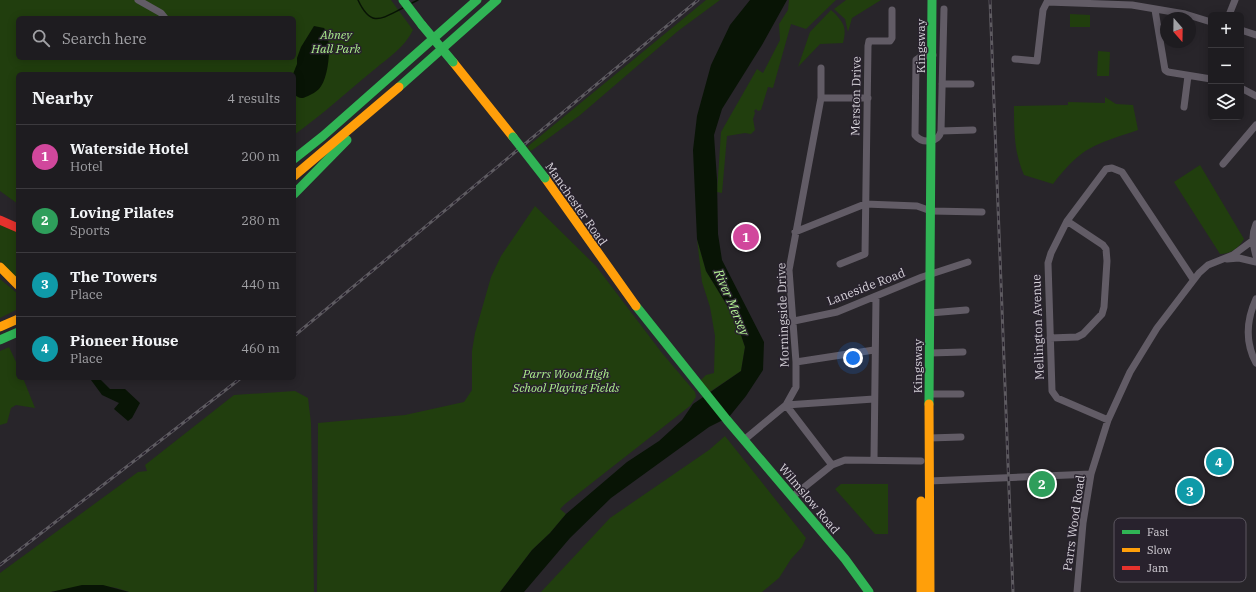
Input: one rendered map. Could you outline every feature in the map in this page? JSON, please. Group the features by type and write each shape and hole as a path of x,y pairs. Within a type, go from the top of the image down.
{"main road":[{"name":"Manchester Road","path":"403,0 422,25 454,62 545,178 587,242 705,395 728,422"},
{"path":"296,157 324,136 477,0"},
{"path":"296,174 366,116 497,0"},
{"name":"Kingsway","path":"925,0 929,55"},
{"name":"Kingsway","path":"921,592 921,461 929,141 929,55 932,0"},
{"path":"296,192 333,156 366,116"},
{"path":"296,153 324,136"},
{"path":"0,220 16,227"},
{"path":"0,267 16,283"},
{"name":"Kingsway","path":"926,276 930,313 930,592"},
{"path":"0,327 16,320"},
{"path":"0,340 16,333"},
{"name":"Wilmslow Road","path":"728,422 844,559 869,592"}],"street":[{"path":"138,0 161,13 163,16"},
{"path":"1230,12 1235,0"},
{"path":"1015,59 1037,61 1043,10 1047,2 1132,3 1155,10 1185,14 1208,21"},
{"name":"Kingsway","path":"941,131 944,9"},
{"name":"Merston Drive","path":"840,264 865,254 869,41 890,41 892,38 892,10"},
{"path":"1155,10 1163,67 1168,72 1208,79"},
{"path":"1244,31 1256,35"},
{"name":"Kingsway","path":"929,55 916,60 914,128 915,135 918,138 929,141"},
{"name":"Morningside Drive","path":"744,440 786,405 796,387 794,321 789,270 821,98 821,68"},
{"path":"1184,107 1188,76"},
{"name":"Kingsway","path":"942,84 971,84"},
{"path":"1244,90 1256,96"},
{"path":"821,98 868,98"},
{"path":"1223,164 1256,125"},
{"path":"929,141 940,136 941,131 973,130"},
{"name":"Mellington Avenue","path":"1108,420 1057,398 1052,391 1048,263 1051,253 1067,221 1106,169 1112,168 1122,172 1193,279"},
{"path":"795,232 865,204 898,204 917,206 927,210 982,212"},
{"path":"1050,338 1077,337 1083,334 1098,319 1104,308 1107,261 1106,249 1103,245 1067,221"},
{"path":"1256,224 1252,232 1252,241 1256,256"},
{"name":"Parrs Wood Road","path":"1077,592 1083,523 1091,474 1108,420 1130,372 1153,334 1193,279 1208,265 1240,251 1252,241"},
{"name":"Parrs Wood Road","path":"1221,259 1239,258 1256,262"},
{"name":"Laneside Road","path":"794,321 837,312 926,276 968,262"},
{"path":"874,459 874,350 876,297"},
{"path":"1256,299 1251,310 1248,326 1249,345 1256,363"},
{"path":"930,313 966,310"},
{"path":"796,362 874,350"},
{"path":"930,353 963,352"},
{"path":"930,394 961,394"},
{"path":"786,405 874,399"},
{"path":"786,405 832,465"},
{"path":"929,438 961,437"},
{"path":"792,497 832,465 846,460 874,459 921,461"},
{"path":"929,481 1091,474"}],"green space":[{"name":"Abney Hall Park","path":"0,0 391,0 413,30 406,42 396,52 296,133 296,72 16,72 16,203 0,191"},
{"path":"706,0 720,0 678,31 579,116 531,151 527,147"},
{"path":"789,0 836,0 806,29 791,24 773,88 768,87 761,110 758,111 756,109 754,111 755,113 753,119 755,130 751,134 745,133 727,136 722,193 717,192 721,132 757,69 763,73 780,40 779,24 788,10"},
{"path":"846,0 881,0 852,18 848,32 845,19 834,9"},
{"path":"831,10 842,21 845,33 843,43 820,44 798,67 810,32"},
{"path":"1070,14 1090,15 1090,27 1070,27"},
{"path":"1098,51 1110,52 1109,76 1097,76"},
{"path":"1105,97 1116,104 1133,105 1138,130 1110,139 1090,148 1072,162 1053,184 1024,175 1016,150 1014,106 1068,105 1068,102 1105,103"},
{"path":"1200,165 1244,239 1237,248 1231,252 1220,254 1174,182"},
{"name":"Parrs Wood High School Playing Fields","path":"535,206 596,266 662,353 695,392 696,397 690,406 565,504 560,509 566,514 550,533 532,550 500,592 317,592 318,423 405,415 464,402 472,390 472,351 475,333 491,277 501,256"},
{"path":"0,223 16,230 16,278 0,261"},
{"path":"697,239 706,271 736,320 745,347 741,371 708,393 699,382 706,375 714,373 715,336 710,307 702,282"},
{"path":"0,279 16,292 16,310 0,318"},
{"path":"9,347 16,362 16,380 24,380 35,408 16,405 11,408 7,423 0,425 0,351"},
{"path":"295,391 308,398 311,423 314,592 129,592 108,587 90,586 50,592 0,592 0,573 138,472 147,471 145,465 234,395"},
{"path":"725,436 806,538 802,547 791,559 779,578 762,592 541,592 610,518 709,450"},
{"path":"841,484 888,484 888,534 875,534 835,489"}],"water":[{"name":"River Mersey","path":"750,0 787,0 762,45 722,109 714,135 718,234 722,260 764,342 763,370 746,396 729,417 709,427 611,498 570,538 524,592 500,592 532,550 550,533 566,514 627,462 659,441 682,420 693,404 741,371 745,347 736,320 706,271 697,239 693,150 697,116 711,65 730,25"},
{"path":"314,26 324,28 327,33 329,49 329,59 325,77 319,89 304,98 296,96 296,72 294,72 301,47"},
{"path":"91,380 101,380 110,389 125,389 140,403 132,418 128,421 114,409 119,403 102,395"},
{"path":"82,585 103,585 129,592 51,592"}],"waterway":[{"path":"358,0 367,15 377,19 383,18 403,8"},
{"path":"412,3 418,0"}],"railway":[{"path":"296,334 698,0"},
{"path":"990,0 1013,592"},
{"path":"0,565 238,380"}],"traffic: fast":[{"path":"403,0 422,25"},
{"path":"296,157 323,136 477,0"},
{"path":"399,87 497,0"},
{"path":"929,404 932,0"},
{"path":"422,25 453,62"},
{"path":"513,137 545,178"},
{"path":"296,192 347,140"},
{"path":"636,306 727,420 845,559 869,592"},
{"path":"0,340 16,333"}],"traffic: slow":[{"path":"453,62 513,137"},
{"path":"296,174 399,87"},
{"path":"545,178 636,306"},
{"path":"0,267 16,283"},
{"path":"0,327 16,320"},
{"path":"929,404 930,592"},
{"path":"921,501 921,592"}],"traffic: jam":[{"path":"0,220 16,227"}],"place":[{"name":"Waterside Hotel","path":"746,237"},
{"name":"Pioneer House","path":"1219,462"},
{"name":"Loving Pilates","path":"1042,484"},
{"name":"The Towers","path":"1190,491"}]}
